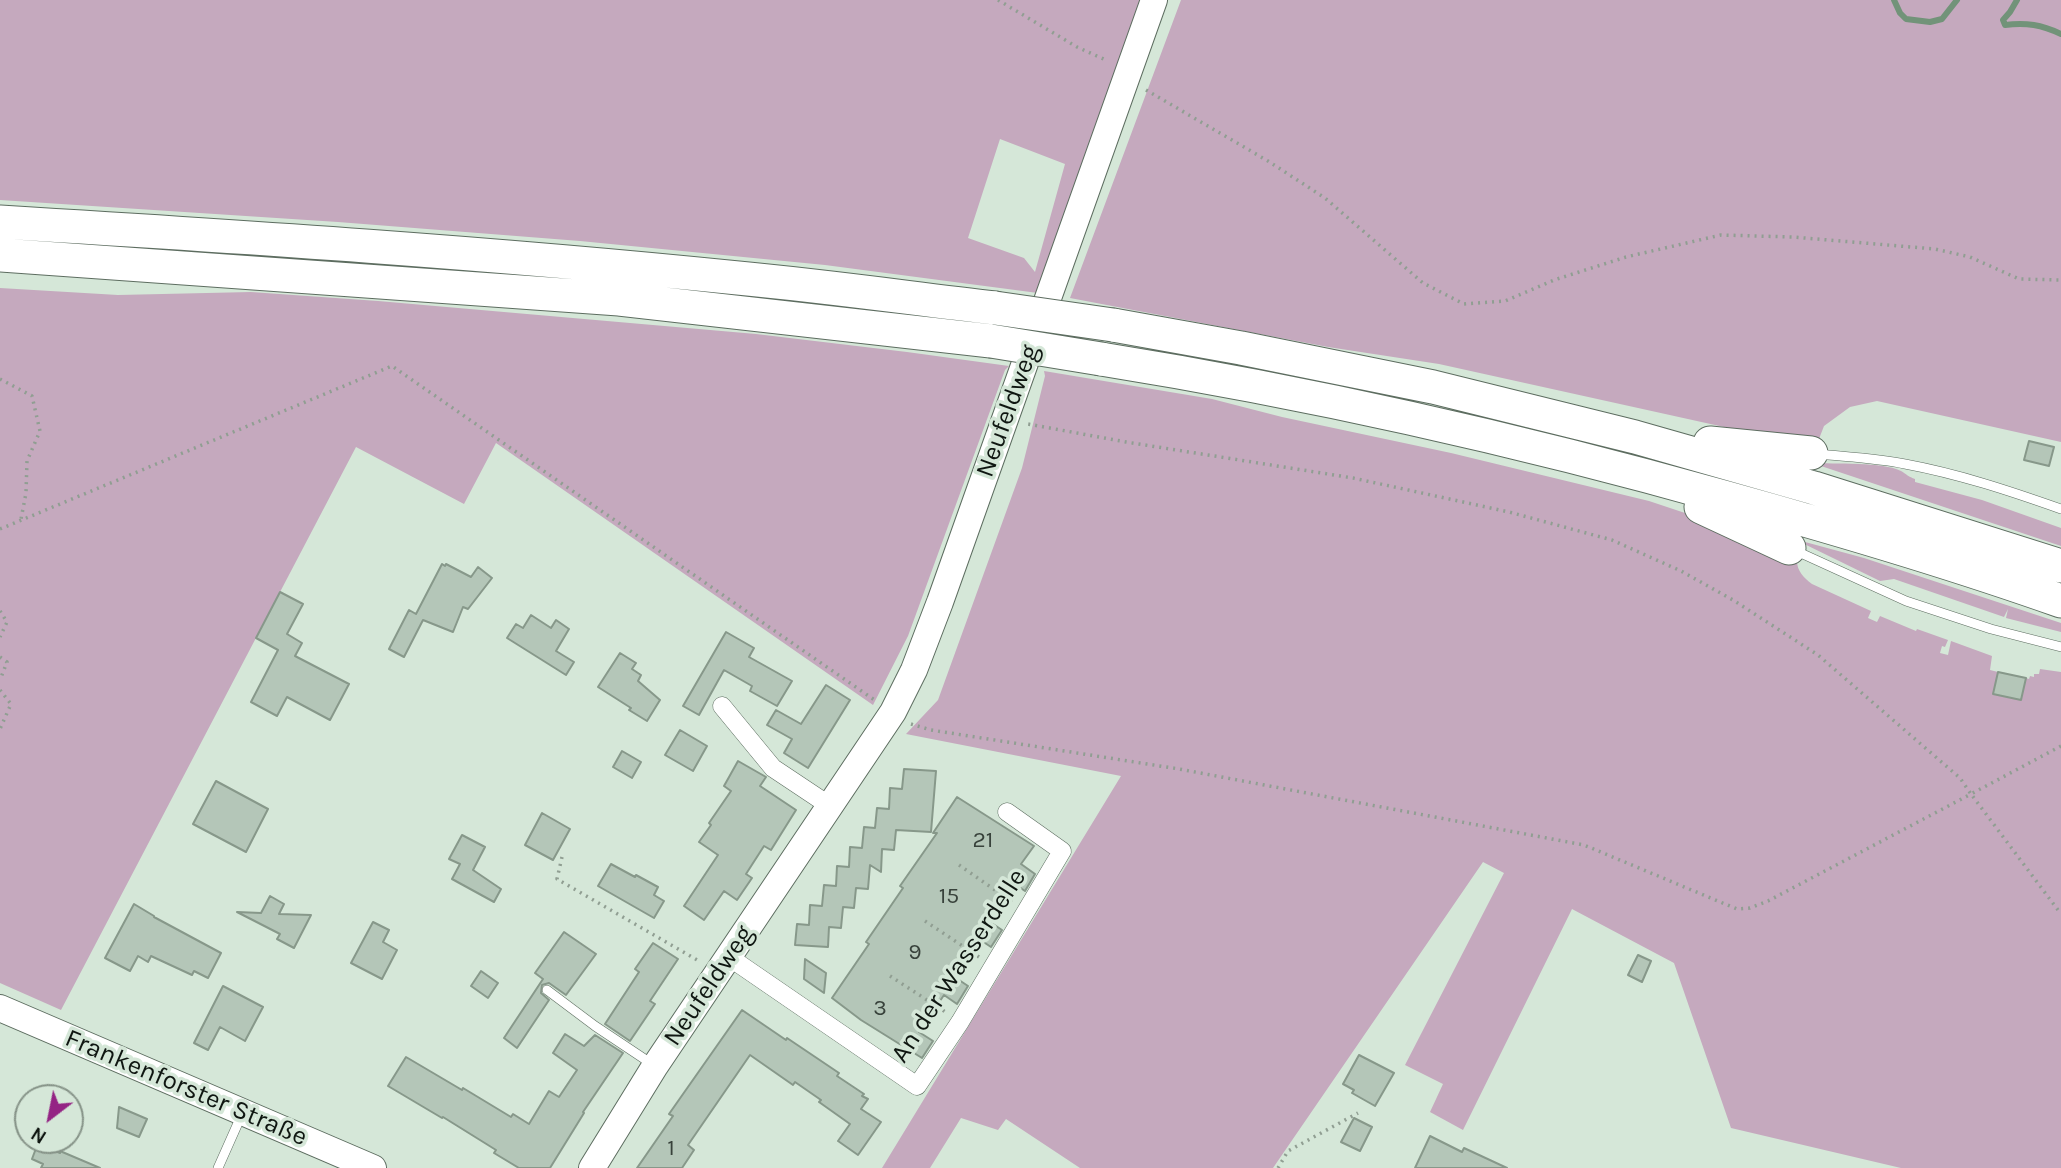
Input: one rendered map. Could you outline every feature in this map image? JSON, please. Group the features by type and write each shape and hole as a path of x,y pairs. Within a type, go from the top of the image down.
{"highway":[{"path":"0,222 194,233 738,278 995,308 1113,325 1433,387 1634,437 1814,488 2061,566"},
{"path":"0,255 619,299 990,341 1213,377 1369,408 1603,464 1809,520 1997,578 2061,601"},
{"path":"1634,437 1811,453"},
{"path":"1603,464 1789,548"}],"main road":[{"name":"Neufeldweg","path":"592,1168 655,1066 830,806 901,718 907,686 924,646 1154,0"},
{"name":"Frankenforster Straße","path":"0,1008 373,1168"}],"street":[{"path":"722,706 773,768 830,806"},
{"name":"An der Wasserdelle","path":"724,965 917,1086 960,1022 1062,851 1007,812"}],"lane":[{"path":"1811,453 1902,463 1959,475 2061,509"},
{"path":"1789,548 1906,601 1992,629 2061,647"},
{"path":"547,990 655,1066"},
{"path":"218,1168 242,1113"}],"path":[{"path":"998,0 1127,75 1325,198 1423,283 1464,304 1505,301 1554,280 1626,257 1721,234 1935,249 1970,257 2019,279 2061,280"},
{"path":"0,529 393,366 901,718 931,730 1179,769 1584,845 1737,909 1750,908 1768,901 2061,746"},
{"path":"0,379 32,396 40,431 27,461 26,494 21,519"},
{"path":"1005,418 1088,436 1353,478 1509,512 1612,540 1733,600 1818,655 1959,778 2061,914"},
{"path":"0,611 7,622 0,637"},
{"path":"0,657 7,662 0,680"},
{"path":"0,690 11,704 0,729"},
{"path":"562,857 557,879 724,965"},
{"path":"959,865 1027,912"},
{"path":"925,921 993,966"},
{"path":"890,976 960,1022"},
{"path":"1278,1168 1288,1152 1359,1113"}],"shaded area":[{"path":"0,0 1143,0 1038,293 825,265 580,241 0,200","holes":["1000,139 1065,164 1035,272 1024,258 968,238"]},
{"path":"1181,0 2061,0 2061,442 1877,401 1850,407 1824,426 1817,444 1810,446 1439,364 1328,347 1070,298"},
{"path":"0,288 118,295 251,292 378,301 756,334 1009,366 1005,370 908,636 873,705 496,443 464,504 356,447 61,1010 0,983"},
{"path":"1044,371 1212,399 1649,501 1706,520 1797,561 1800,571 1809,582 1871,611 1868,618 1877,622 1880,616 1916,631 1917,629 1948,640 1940,653 1948,655 1951,641 1992,656 1990,670 1998,672 1994,693 2029,679 2030,676 2034,677 2034,674 2039,674 2040,669 2061,672 2061,1168 1901,1168 1731,1128 1674,963 1572,909 1463,1130 1430,1112 1443,1084 1405,1065 1504,873 1483,862 1273,1168 1080,1168 1006,1119 998,1130 961,1118 930,1168 882,1168 1121,776 906,734 938,700 1022,468"},
{"path":"1812,463 1893,468 1915,479 1915,482 1982,500 2061,528 2061,546"},
{"path":"1794,539 1864,558 2061,623 2061,632 2006,618 2008,609 2004,617 1894,579 1880,581"}],"building":[{"path":"2029,441 2054,447 2049,466 2024,460"},
{"path":"442,564 471,577 478,567 492,578 468,609 463,607 453,632 423,620 404,657 389,649 409,610 416,614"},
{"path":"280,592 303,604 287,634 302,643 295,656 349,684 330,720 287,697 277,716 251,702 278,650 256,638"},
{"path":"531,615 551,628 556,620 569,629 556,651 574,662 566,675 507,638 516,624 523,628"},
{"path":"726,632 754,648 749,657 792,681 777,706 750,691 752,686 724,670 699,715 683,706"},
{"path":"620,653 636,663 632,669 641,675 638,681 660,700 647,721 598,687"},
{"path":"1998,672 2026,678 2021,700 1993,694"},
{"path":"826,685 850,700 808,768 784,753 792,739 767,725 776,710 801,724"},
{"path":"680,730 707,746 693,771 665,755"},
{"path":"622,751 641,762 632,778 613,767"},
{"path":"738,761 766,777 760,786 796,810 771,850 764,846 746,874 752,878 737,900 724,891 704,920 684,906 718,855 699,842 731,791 724,786"},
{"path":"904,769 936,771 931,832 896,830 894,850 882,849 881,872 870,865 868,889 856,888 854,908 843,907 841,928 829,927 828,947 795,945 797,924 809,925 810,905 822,906 824,885 836,886 837,866 849,867 850,847 862,848 864,827 875,828 877,808 889,809 890,788 902,789"},
{"path":"216,781 268,809 246,852 193,824"},
{"path":"957,797 1034,846 1021,864 1035,874 1025,891 1013,883 987,920 1002,930 991,947 979,939 953,976 968,986 957,1004 944,995 919,1032 933,1041 922,1058 861,1020 832,998 869,944 866,942 903,888 900,886 937,833 933,833"},
{"path":"542,813 570,829 553,860 525,845"},
{"path":"462,835 485,847 473,870 501,889 494,902 452,879 460,864 449,859"},
{"path":"611,864 658,887 654,895 664,901 654,918 598,886"},
{"path":"270,896 284,904 279,914 311,915 294,948 277,939 280,934 237,912 261,913"},
{"path":"134,904 221,953 208,978 194,971 192,975 151,956 148,962 138,956 130,971 105,958"},
{"path":"373,922 389,930 383,942 397,950 382,979 351,963"},
{"path":"564,932 596,954 566,995 549,983 542,985 541,993 549,1000 517,1048 504,1038 543,979 535,973"},
{"path":"653,943 678,959 650,1001 655,1004 630,1041 605,1024 639,972 635,969"},
{"path":"1638,955 1651,961 1642,982 1628,975"},
{"path":"805,959 826,973 824,993 804,979"},
{"path":"481,971 498,983 488,998 471,986"},
{"path":"223,986 263,1007 245,1041 220,1027 208,1050 194,1043"},
{"path":"742,1010 839,1073 837,1076 868,1099 861,1109 881,1122 858,1155 838,1141 850,1124 795,1082 793,1085 750,1055 688,1145 694,1150 682,1168 637,1168 673,1116 669,1114"},
{"path":"565,1034 584,1046 595,1035 623,1053 583,1112 550,1168 519,1168 494,1153 496,1150 388,1086 406,1057 511,1117 513,1114 529,1124 549,1091 559,1097 577,1070 553,1053"},
{"path":"1359,1055 1394,1073 1375,1106 1352,1093 1354,1090 1343,1084"},
{"path":"119,1107 147,1119 139,1137 117,1128"},
{"path":"1354,1118 1372,1127 1360,1151 1341,1142"},
{"path":"1430,1136 1462,1152 1464,1148 1507,1168 1415,1168"},
{"path":"34,1154 67,1154 100,1168 41,1168 43,1164 32,1159"}],"waterway":[{"path":"1894,0 1906,19 1930,22 1942,19 1957,0"},
{"path":"2017,0 2003,20 2005,25 2034,25 2061,34"}]}
